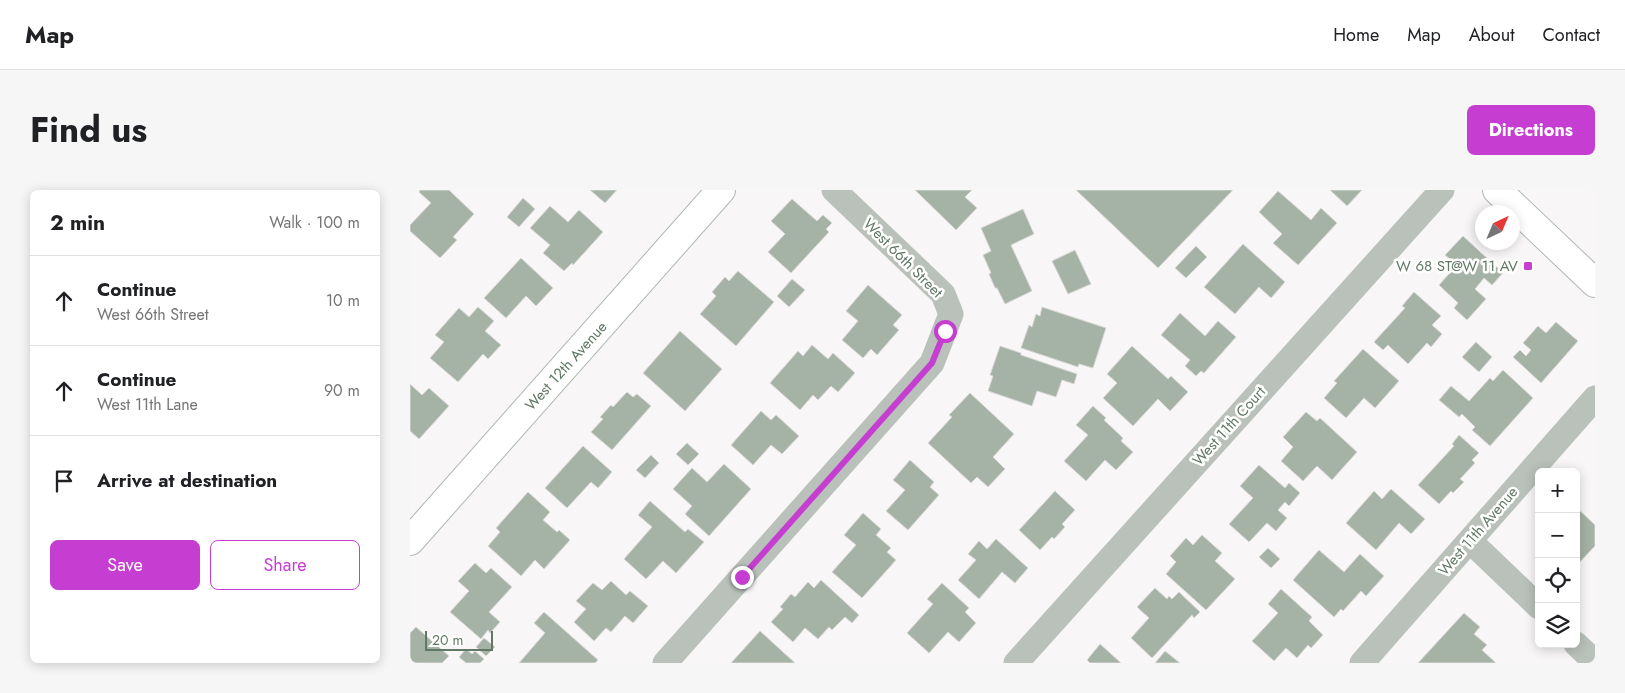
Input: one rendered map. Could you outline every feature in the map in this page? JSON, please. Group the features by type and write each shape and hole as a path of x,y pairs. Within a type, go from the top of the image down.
{"main road":[{"name":"West 12th Avenue","path":"410,542 721,190"},
{"path":"1497,190 1595,284"}],"street":[{"name":"West 66th Street","path":"665,663 932,363 951,314 943,294 834,190"},
{"name":"West 11th Court","path":"1016,663 1442,190"},
{"name":"West 11th Avenue","path":"1362,663 1595,398"},
{"path":"1470,541 1535,603"},
{"path":"1580,648 1595,662"}],"building":[{"path":"420,190 449,190 474,214 453,237 457,240 440,258 410,231 410,225 431,203 419,192"},
{"path":"590,190 617,190 605,203"},
{"path":"915,190 972,190 965,197 977,208 956,230"},
{"path":"1076,190 1233,190 1158,268"},
{"path":"1330,190 1362,190 1347,206"},
{"path":"1278,191 1311,220 1321,208 1337,223 1298,265 1273,243 1282,234 1259,212"},
{"path":"523,198 535,209 519,227 507,217"},
{"path":"792,199 817,221 823,215 832,223 826,229 829,232 791,273 768,252 785,234 771,221"},
{"path":"550,206 568,222 579,210 603,232 573,265 572,263 564,271 543,253 550,245 530,228"},
{"path":"1023,209 1034,234 1011,245 1032,291 1005,304 997,288 995,288 983,255 991,251 981,228"},
{"path":"1463,236 1475,247 1475,250 1478,250 1503,273 1492,285 1484,278 1475,289 1486,299 1467,320 1454,308 1458,303 1439,285 1457,265 1445,255"},
{"path":"1243,244 1285,282 1271,298 1259,287 1235,314 1204,287"},
{"path":"1196,246 1207,257 1186,278 1175,268"},
{"path":"1075,250 1091,284 1068,294 1052,261"},
{"path":"521,258 553,288 536,306 526,296 506,318 484,298"},
{"path":"738,271 774,302 736,346 700,314 716,296 712,292 725,277 729,281"},
{"path":"792,279 805,290 789,307 777,296"},
{"path":"868,285 902,315 893,325 899,330 877,355 871,349 863,358 842,340 858,321 846,311"},
{"path":"1414,292 1441,316 1432,325 1442,334 1431,347 1427,343 1408,364 1388,345 1383,350 1374,342 1405,308 1402,306"},
{"path":"478,307 494,321 485,331 501,345 488,359 483,354 458,382 430,358 444,342 435,335 459,308 469,317"},
{"path":"1042,307 1106,328 1093,368 1079,364 1078,367 1021,348 1029,325 1032,327 1036,314 1040,316"},
{"path":"1180,313 1205,336 1218,321 1236,337 1204,373 1201,371 1196,376 1185,366 1190,360 1161,335"},
{"path":"1556,322 1578,341 1541,383 1513,357 1520,350 1526,356 1531,350 1523,343 1538,326 1546,333"},
{"path":"680,331 722,369 685,411 643,373"},
{"path":"1476,342 1492,357 1479,372 1462,357"},
{"path":"812,345 828,359 833,353 855,373 838,392 831,386 818,400 813,395 800,410 770,383 798,351 803,356"},
{"path":"1000,346 1077,374 1074,384 1062,380 1056,397 1037,391 1032,406 988,391 993,376 990,375"},
{"path":"1132,346 1168,379 1171,376 1188,392 1170,411 1158,399 1133,426 1103,398 1117,383 1107,374"},
{"path":"1363,349 1399,381 1375,408 1364,398 1346,418 1324,398 1337,383 1334,381"},
{"path":"1503,370 1533,398 1490,446 1472,430 1475,427 1462,414 1459,417 1439,400 1451,386 1469,401 1490,378 1493,381"},
{"path":"410,384 422,395 429,388 449,406 419,439 410,431"},
{"path":"627,392 633,397 637,394 651,406 612,450 591,432 603,419 600,417"},
{"path":"970,393 1014,434 993,457 1005,469 988,487 977,477 971,483 928,443 952,417 949,415"},
{"path":"1093,406 1106,418 1104,420 1123,438 1121,441 1133,452 1116,470 1105,460 1086,481 1064,461 1088,435 1076,425"},
{"path":"761,411 771,420 776,415 799,436 782,454 771,445 753,465 731,445"},
{"path":"1306,412 1317,421 1320,418 1357,452 1332,480 1317,466 1303,481 1281,461 1293,447 1283,437"},
{"path":"1459,435 1479,453 1472,460 1475,463 1460,479 1464,482 1453,493 1451,491 1439,504 1418,485 1454,446 1452,444"},
{"path":"687,443 699,454 688,465 676,454"},
{"path":"583,446 612,472 598,488 591,482 567,508 545,488"},
{"path":"651,455 659,463 645,478 636,470"},
{"path":"910,460 934,482 930,487 939,495 908,530 886,511 905,490 893,480"},
{"path":"724,464 751,489 709,536 685,514 692,506 673,489 692,468 707,482"},
{"path":"1259,465 1285,488 1289,483 1300,493 1289,506 1285,502 1278,510 1287,518 1276,531 1267,523 1249,542 1229,524 1253,498 1240,486"},
{"path":"1391,489 1425,519 1411,534 1399,523 1376,550 1346,523 1374,491 1382,499"},
{"path":"1055,491 1075,510 1062,524 1065,527 1040,550 1019,530"},
{"path":"528,492 550,512 543,520 570,540 544,569 535,560 521,576 488,546 500,532 496,528"},
{"path":"650,501 685,532 688,529 704,542 676,573 663,561 646,579 624,559 652,527 638,515"},
{"path":"1580,511 1595,525 1595,546 1580,562"},
{"path":"863,513 881,529 876,535 891,548 887,552 896,560 862,598 832,572 856,545 844,535"},
{"path":"1202,535 1222,553 1215,561 1235,579 1206,610 1166,574 1176,562 1170,556 1186,538 1193,545"},
{"path":"996,539 1028,568 1015,583 1002,572 979,599 958,580 976,560 968,554 979,541 987,549"},
{"path":"1268,548 1280,559 1271,568 1259,557"},
{"path":"1319,550 1344,572 1360,554 1384,576 1366,596 1361,591 1343,611 1341,609 1334,617 1293,580"},
{"path":"475,563 486,573 491,568 512,587 489,612 500,622 490,633 488,630 481,639 450,612 469,591 458,581"},
{"path":"821,580 859,615 852,623 845,617 832,630 829,627 818,639 805,628 793,642 771,622 783,609 780,607 791,594 795,597 808,582 814,588"},
{"path":"611,581 626,595 630,591 648,606 633,623 625,616 611,632 606,628 594,641 574,622 586,609 576,601 593,583 602,590"},
{"path":"942,583 969,608 965,612 976,623 959,642 948,632 929,653 907,633 933,604 927,599"},
{"path":"1155,588 1167,599 1169,596 1172,599 1179,592 1200,612 1194,618 1192,615 1152,658 1131,638 1149,618 1137,607"},
{"path":"1281,589 1312,617 1309,621 1323,635 1311,648 1308,645 1297,658 1286,648 1274,661 1252,641 1278,613 1268,604"},
{"path":"544,612 598,660 595,663 519,663 545,633 534,623"},
{"path":"1464,613 1480,627 1474,634 1487,645 1482,650 1496,663 1418,663"},
{"path":"416,627 449,656 442,663 410,663 410,633"},
{"path":"760,631 795,663 731,663"},
{"path":"484,638 495,647 486,656 476,647"},
{"path":"1100,644 1121,663 1090,663 1087,660"},
{"path":"466,649 472,654 475,651 484,659 480,663 466,663 459,657"},
{"path":"1165,651 1180,663 1155,663"}],"place":[{"name":"W 68 ST@W 11 AV","path":"1528,266"}],"route":[{"path":"742,577 932,363 945,331"}]}
